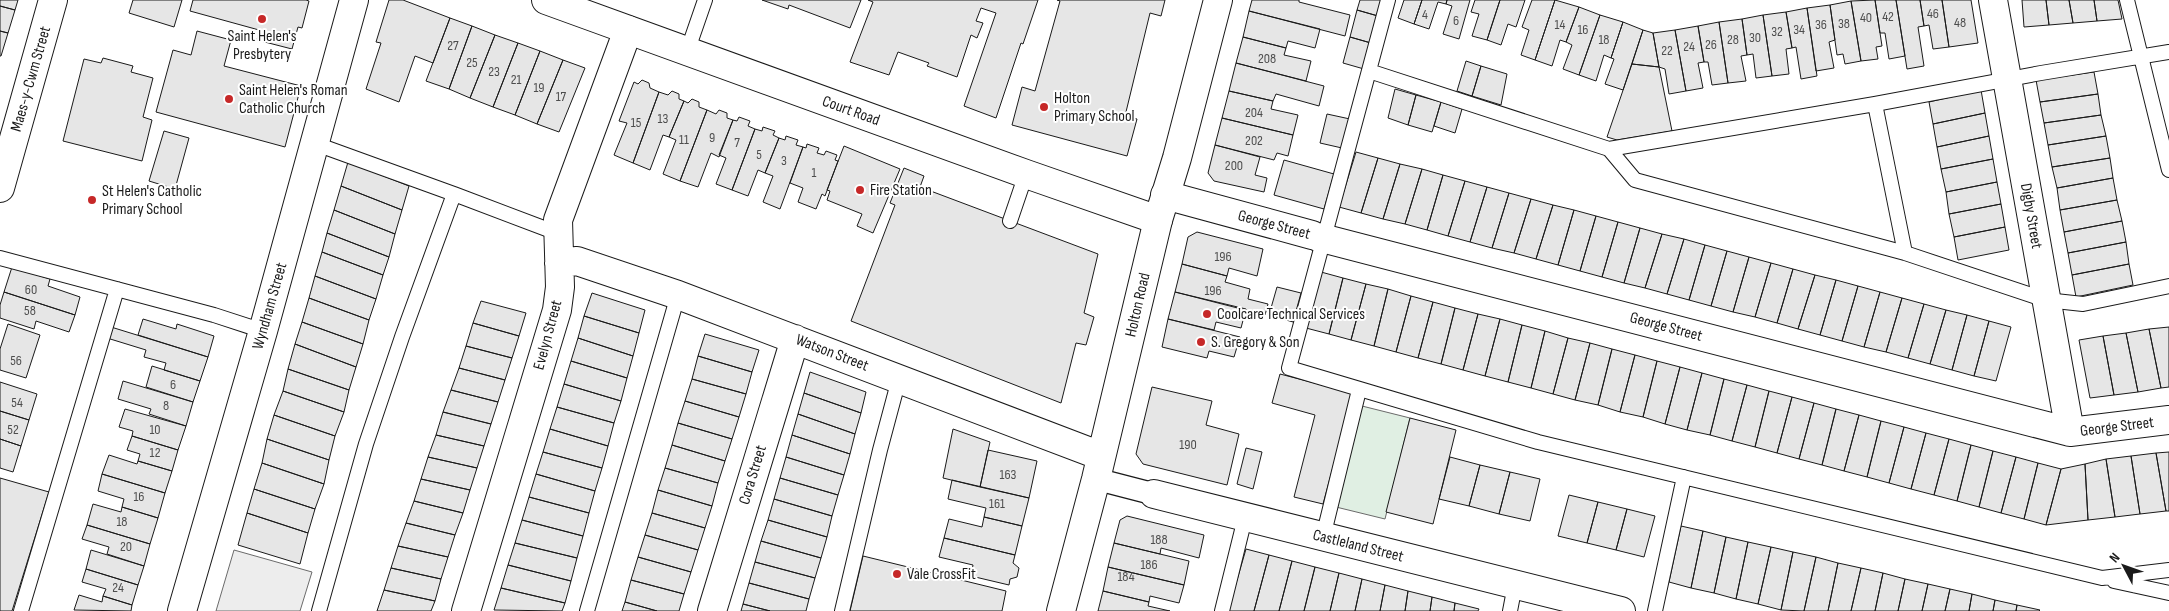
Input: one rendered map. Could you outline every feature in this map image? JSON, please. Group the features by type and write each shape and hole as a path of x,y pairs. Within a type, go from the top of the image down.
{"street":[{"name":"Maes-y-Cwm Street","path":"0,188 53,0"},
{"name":"Wyndham Street","path":"182,611 316,144 354,0"},
{"name":"Court Road","path":"546,0 582,6 628,30 1026,174 1162,207"},
{"name":"Holton Road","path":"1062,611 1099,468 1162,207 1218,0"},
{"name":"Digby Street","path":"1993,0 2070,432"},
{"name":"Evelyn Street","path":"466,611 558,310 560,287 558,220 628,30"},
{"name":"George Street","path":"1162,207 1318,236 2070,432 2169,420"},
{"name":"Watson Street","path":"559,263 577,261 678,295 795,339 899,379 1099,468"},
{"name":"Cora Street","path":"712,611 795,339"},
{"name":"Castleland Street","path":"1099,468 1154,494 1323,537 1513,598 1621,611"}],"lane":[{"path":"687,52 705,0"},
{"path":"1388,0 1369,71 1318,236 1289,368 1538,442 2169,593"},
{"path":"2126,0 2169,170"},
{"path":"1369,71 1609,149 2169,52"},
{"path":"1875,104 1905,253"},
{"path":"316,144 557,233"},
{"path":"1609,149 1635,180 1905,253 2046,300 2083,304 2169,286"},
{"path":"1010,221 1026,174"},
{"path":"319,611 366,444 402,337 454,194"},
{"path":"0,258 263,331"},
{"path":"22,611 117,289"},
{"path":"587,611 678,295"},
{"path":"842,611 880,450 899,379"},
{"path":"1323,537 1359,390"},
{"path":"1655,611 1684,477"},
{"path":"1222,611 1245,518"},
{"path":"2102,578 2169,570"}],"green space":[{"path":"1362,406 1410,418 1385,519 1336,507"}],"shaded area":[{"path":"234,550 312,572 300,611 216,611"}],"building":[{"path":"0,0 18,0 15,10 0,6"},
{"path":"133,0 182,0 174,27 129,13"},
{"name":"Saint Helen's Presbytery","path":"193,0 309,1 302,28 298,27 292,49 257,40 259,30 190,11"},
{"path":"389,0 403,0 450,18 433,63 415,56 399,102 366,89 381,43 376,42"},
{"path":"762,0 861,0 850,28 789,5 788,9"},
{"path":"868,0 1038,0 1023,44 1021,43 996,118 964,106 996,13 981,8 976,21 983,23 977,38 971,35 957,77 927,66 929,63 898,52 889,75 850,62 873,2"},
{"path":"1057,0 1165,0 1161,16 1150,13 1125,116 1137,119 1127,156 1012,125 1022,87 1035,91 1060,1"},
{"path":"1252,0 1299,0 1299,2 1350,15 1345,36 1249,11"},
{"path":"1360,0 1382,0 1378,16 1357,10"},
{"path":"1404,0 1422,0 1414,24 1398,18"},
{"path":"1422,0 1447,0 1446,4 1438,2 1429,29 1414,24"},
{"path":"1447,0 1470,0 1459,39 1443,34 1452,6 1446,4"},
{"path":"1475,0 1500,0 1487,40 1472,36 1479,14 1471,12"},
{"path":"1500,0 1525,0 1516,27 1508,24 1501,45 1487,40"},
{"path":"1532,0 1555,0 1535,60 1521,55 1529,30 1522,27"},
{"path":"1555,0 1579,7 1566,42 1560,40 1552,66 1535,60"},
{"path":"1875,0 1882,46 1876,47 1878,59 1861,61 1851,1"},
{"path":"1875,0 1896,0 1905,56 1889,59 1885,33 1880,33"},
{"path":"1896,0 1920,0 1924,26 1918,27 1924,66 1907,69"},
{"path":"1920,0 1942,0 1949,47 1933,49 1929,25 1924,26"},
{"path":"1942,0 1971,0 1978,43 1949,47"},
{"path":"2022,0 2046,0 2049,25 2024,27"},
{"path":"2046,0 2069,0 2073,23 2049,25"},
{"path":"2069,0 2094,0 2097,21 2073,23"},
{"path":"2094,0 2118,0 2122,19 2097,21"},
{"path":"1851,1 1861,61 1845,64 1843,54 1837,55 1830,5"},
{"path":"1830,5 1835,40 1829,42 1834,68 1816,71 1807,8"},
{"path":"0,6 15,10 8,33 0,31"},
{"path":"1579,7 1600,15 1579,75 1563,69 1572,45 1566,42"},
{"path":"1807,8 1817,76 1801,79 1796,47 1792,48 1786,12"},
{"path":"1357,10 1378,16 1371,43 1350,37"},
{"path":"1249,11 1320,29 1315,48 1288,41 1286,48 1243,37"},
{"path":"1786,12 1792,48 1786,49 1789,74 1772,76 1763,15"},
{"path":"1600,15 1623,22 1611,58 1604,55 1596,81 1579,75"},
{"path":"1763,15 1772,76 1756,78 1753,54 1747,55 1742,19"},
{"path":"450,18 472,26 449,89 426,81"},
{"path":"1742,19 1747,55 1741,56 1746,81 1728,83 1719,22"},
{"path":"1623,22 1643,30 1623,90 1605,84 1614,59 1611,58"},
{"path":"1719,22 1728,83 1712,85 1708,62 1704,62 1698,26"},
{"path":"472,26 495,35 470,98 449,89"},
{"path":"1698,26 1704,62 1698,63 1703,88 1686,91 1675,30"},
{"path":"1643,30 1653,33 1659,67 1632,64"},
{"path":"1675,30 1686,91 1669,94 1665,69 1659,67 1653,33"},
{"path":"0,31 8,33 1,56 0,56"},
{"name":"Saint Helen's Roman Catholic Church","path":"197,31 231,40 224,66 301,86 285,147 156,112 173,50 191,55"},
{"path":"495,35 518,43 493,107 470,98"},
{"path":"1243,37 1286,48 1284,55 1311,61 1306,81 1236,63"},
{"path":"1350,37 1371,43 1364,69 1343,63"},
{"path":"518,43 540,51 515,115 493,107"},
{"path":"540,51 563,60 537,124 515,115"},
{"path":"103,58 133,66 131,72 153,78 143,117 152,120 142,161 63,141 84,59 101,63"},
{"path":"563,60 585,68 559,132 537,124"},
{"path":"1466,61 1481,66 1472,96 1457,91"},
{"path":"1236,63 1324,86 1319,106 1276,94 1273,101 1229,91"},
{"path":"1632,64 1659,67 1672,131 1617,140 1607,137"},
{"path":"1481,66 1507,74 1501,105 1472,96"},
{"path":"2094,72 2098,94 2040,102 2036,80"},
{"path":"642,80 649,83 650,88 659,92 633,163 614,155 627,123 619,121 634,82 638,84"},
{"path":"1395,89 1416,95 1408,125 1388,118"},
{"path":"1981,90 1985,113 1933,124 1929,102"},
{"path":"672,91 679,94 679,99 684,101 669,137 663,135 650,170 633,163 659,92 668,95"},
{"path":"1229,91 1273,101 1271,109 1298,115 1293,135 1222,118"},
{"path":"2098,94 2101,115 2044,123 2040,102"},
{"path":"1416,95 1441,102 1432,132 1408,125"},
{"path":"692,99 699,102 699,107 707,110 680,181 663,174 676,140 669,137 684,101 688,103"},
{"path":"1441,102 1462,109 1455,133 1434,126"},
{"path":"707,110 716,114 719,110 727,113 727,118 733,120 719,157 711,153 698,187 680,181"},
{"path":"1985,113 1989,136 1937,147 1933,124"},
{"path":"1327,114 1350,119 1342,148 1320,143"},
{"path":"2101,115 2106,136 2048,145 2044,123"},
{"path":"739,117 750,121 748,126 755,129 732,190 716,184 726,158 719,155 733,120 737,121"},
{"path":"1222,118 1293,135 1288,156 1277,153 1274,160 1215,145"},
{"path":"763,127 775,131 773,135 779,138 765,173 758,170 748,196 732,190 755,129 762,131"},
{"path":"164,131 189,138 175,189 149,181"},
{"path":"786,136 798,140 796,145 803,147 780,209 763,202 773,176 765,173 779,138 785,140"},
{"path":"1989,136 1993,159 1941,169 1937,147"},
{"path":"2106,136 2110,158 2052,167 2048,145"},
{"path":"807,144 819,148 817,153 824,155 826,151 837,155 835,160 838,161 825,196 822,194 816,209 798,202 803,188 790,183 803,147 806,148"},
{"path":"1215,145 1260,157 1255,175 1267,178 1264,192 1214,181 1208,173"},
{"name":"Fire Station","path":"844,146 900,169 873,233 857,226 862,214 827,200 830,191 827,190"},
{"path":"1356,152 1378,158 1361,213 1339,207"},
{"path":"1378,158 1400,164 1383,219 1361,213"},
{"path":"2110,158 2113,178 2057,188 2052,167"},
{"path":"1993,159 1997,182 1946,192 1941,169"},
{"path":"1284,160 1334,174 1324,209 1274,195"},
{"path":"348,162 409,186 402,210 341,186"},
{"path":"1400,164 1422,169 1405,224 1383,219"},
{"path":"904,168 924,176 920,187 1098,254 1084,313 1094,317 1086,345 1076,343 1061,403 851,321 895,205 890,203"},
{"path":"1422,169 1443,175 1427,230 1405,224"},
{"path":"1443,175 1465,181 1448,236 1427,230"},
{"path":"2113,178 2117,200 2060,210 2057,188"},
{"path":"1465,181 1487,187 1470,242 1448,236"},
{"path":"1997,182 2001,204 1949,214 1946,192"},
{"path":"341,186 402,210 395,234 334,210"},
{"path":"1487,187 1509,193 1492,248 1470,242"},
{"path":"1509,193 1531,199 1514,253 1492,248"},
{"path":"1531,199 1553,205 1536,259 1514,253"},
{"path":"2117,200 2122,221 2064,232 2060,210"},
{"path":"2001,204 2005,227 1954,237 1949,214"},
{"path":"1553,205 1574,210 1558,265 1536,259"},
{"path":"334,210 395,234 389,257 327,233"},
{"path":"1574,210 1596,216 1580,271 1558,265"},
{"path":"1596,216 1618,222 1602,277 1580,271"},
{"path":"2122,221 2126,242 2068,253 2064,232"},
{"path":"1618,222 1640,228 1624,283 1602,277"},
{"path":"2005,227 2009,250 1958,260 1954,237"},
{"path":"1640,228 1662,234 1645,288 1624,283"},
{"path":"1197,232 1263,249 1257,276 1229,268 1227,276 1182,264 1188,237"},
{"path":"327,233 389,257 383,275 322,252"},
{"path":"1662,234 1684,239 1667,294 1645,288"},
{"path":"1684,239 1705,245 1689,300 1667,294"},
{"path":"2126,242 2129,264 2072,275 2068,253"},
{"path":"1705,245 1727,251 1711,306 1689,300"},
{"path":"1727,251 1749,257 1733,312 1711,306"},
{"path":"322,252 383,275 376,299 315,276"},
{"path":"1749,257 1771,263 1755,317 1733,312"},
{"path":"1771,263 1793,269 1777,323 1755,317"},
{"path":"1182,264 1227,276 1225,282 1250,289 1248,299 1268,304 1265,315 1175,292"},
{"path":"2129,264 2133,285 2076,297 2072,275"},
{"path":"12,267 50,279 48,286 80,297 75,315 4,292"},
{"path":"1793,269 1815,275 1798,329 1777,323"},
{"path":"1321,272 1343,278 1329,334 1306,328"},
{"path":"1815,275 1836,280 1820,335 1798,329"},
{"path":"315,276 376,299 369,320 309,298"},
{"path":"1343,278 1366,284 1351,340 1329,334"},
{"path":"1836,280 1858,286 1842,341 1820,335"},
{"path":"1366,284 1388,289 1374,346 1351,340"},
{"path":"1858,286 1880,292 1864,347 1842,341"},
{"path":"1277,287 1301,293 1293,322 1269,315"},
{"path":"1388,289 1411,296 1396,352 1374,346"},
{"path":"4,292 75,315 69,332 36,321 34,329 0,318 0,305"},
{"name":"Coolcare Technical Services","path":"1175,292 1246,309 1241,328 1216,322 1214,330 1168,319"},
{"path":"1880,292 1902,298 1886,352 1864,347"},
{"path":"592,293 645,310 639,333 584,316"},
{"path":"1411,296 1433,302 1418,358 1396,352"},
{"path":"309,298 369,320 363,344 302,322"},
{"path":"1902,298 1924,304 1908,358 1886,352"},
{"path":"481,301 526,313 519,336 473,323"},
{"path":"1433,302 1455,308 1441,364 1418,358"},
{"path":"1924,304 1946,310 1930,364 1908,358"},
{"path":"1455,308 1478,314 1463,370 1441,364"},
{"path":"1946,310 1967,315 1952,370 1930,364"},
{"path":"1478,314 1500,319 1485,376 1463,370"},
{"path":"1967,315 1989,321 1974,376 1952,370"},
{"path":"584,316 639,333 633,356 578,338"},
{"path":"143,319 176,329 177,324 214,336 208,357 138,335"},
{"name":"S. Gregory & Son","path":"1168,319 1240,337 1234,357 1209,351 1207,358 1162,347"},
{"path":"1500,319 1522,325 1508,382 1485,376"},
{"path":"1989,321 2011,327 1996,381 1974,376"},
{"path":"302,322 363,344 356,367 295,344"},
{"path":"473,323 519,336 512,358 466,346"},
{"path":"8,324 40,335 26,378 0,370 0,349"},
{"path":"1522,325 1545,331 1531,388 1508,382"},
{"path":"111,327 208,357 200,381 164,370 166,363 144,357 146,350 107,338"},
{"path":"2169,327 2169,387 2161,388 2149,329"},
{"path":"2149,329 2161,388 2138,392 2126,333"},
{"path":"1545,331 1568,338 1553,394 1531,388"},
{"path":"2126,333 2138,392 2114,395 2103,336"},
{"path":"705,334 759,350 752,372 698,356"},
{"path":"2103,336 2114,395 2090,398 2079,340"},
{"path":"578,338 633,356 627,378 571,361"},
{"path":"1568,338 1590,343 1575,400 1553,394"},
{"path":"1590,343 1612,349 1598,405 1575,400"},
{"path":"295,344 356,367 349,390 288,369"},
{"path":"466,346 512,358 505,380 459,368"},
{"path":"1612,349 1635,355 1620,412 1598,405"},
{"path":"1635,355 1657,361 1643,417 1620,412"},
{"path":"698,356 752,372 746,394 692,379"},
{"path":"571,361 627,378 621,401 564,384"},
{"path":"1657,361 1680,367 1665,424 1643,417"},
{"path":"152,366 200,381 193,402 146,387"},
{"path":"1680,367 1702,373 1687,430 1665,424"},
{"path":"459,368 505,380 498,402 451,390"},
{"path":"288,369 349,390 344,412 283,391"},
{"path":"810,372 866,392 861,413 804,393"},
{"path":"1702,373 1724,379 1710,435 1687,430"},
{"path":"1280,374 1353,393 1323,504 1294,497 1315,415 1272,403"},
{"path":"692,379 746,394 739,417 685,401"},
{"path":"1724,379 1747,385 1732,441 1710,435"},
{"path":"123,381 193,402 186,426 149,414 151,409 118,399"},
{"path":"0,382 37,394 29,420 0,411"},
{"path":"564,384 621,401 614,423 557,407"},
{"path":"1747,385 1769,391 1755,447 1732,441"},
{"path":"1152,387 1212,401 1206,425 1239,434 1227,485 1143,464 1136,454"},
{"path":"451,390 498,402 491,424 443,412"},
{"path":"283,391 344,412 335,436 274,415"},
{"path":"1769,391 1792,397 1777,453 1755,447"},
{"path":"804,393 861,413 855,434 798,414"},
{"path":"1792,397 1814,403 1799,459 1777,453"},
{"path":"685,401 739,417 732,439 678,423"},
{"path":"1814,403 1836,409 1822,465 1799,459"},
{"path":"557,407 614,423 608,446 550,429"},
{"path":"125,409 186,426 178,450 132,436 133,431 119,427"},
{"path":"1836,409 1859,415 1844,471 1822,465"},
{"path":"0,411 29,420 21,446 0,439"},
{"path":"443,412 491,424 484,446 436,435"},
{"path":"798,414 855,434 850,454 792,435"},
{"path":"274,415 335,436 329,460 267,439"},
{"path":"1859,415 1881,421 1867,477 1844,471"},
{"path":"1410,418 1456,430 1433,524 1386,512"},
{"path":"1881,421 1904,427 1889,483 1867,477"},
{"path":"678,423 732,439 725,461 672,445"},
{"path":"1904,427 1926,433 1911,489 1889,483"},
{"path":"550,429 608,446 602,468 543,452"},
{"path":"953,429 990,442 980,487 943,478"},
{"path":"1926,433 1949,439 1934,495 1911,489"},
{"path":"436,435 484,446 477,468 428,457"},
{"path":"792,435 850,454 844,475 786,457"},
{"path":"132,436 178,450 172,471 138,461 140,454 127,450"},
{"path":"0,439 21,446 13,472 0,468"},
{"path":"267,439 329,460 324,484 262,463"},
{"path":"1949,439 1971,445 1957,501 1934,495"},
{"path":"672,445 725,461 718,483 665,468"},
{"path":"1971,445 1993,451 1979,507 1957,501"},
{"path":"1246,448 1262,452 1253,489 1237,484"},
{"path":"988,450 1037,461 1029,498 980,487"},
{"path":"1993,451 2016,457 2001,513 1979,507"},
{"path":"543,452 602,468 595,491 536,474"},
{"path":"2169,452 2169,511 2166,511 2156,453"},
{"path":"2156,453 2166,511 2140,514 2131,456"},
{"path":"109,455 137,464 138,461 172,471 165,493 102,474"},
{"path":"2131,456 2140,514 2115,517 2106,459"},
{"path":"428,457 477,468 470,490 421,479"},
{"path":"786,457 844,475 838,495 780,478"},
{"path":"1450,457 1480,465 1469,506 1439,499"},
{"path":"2016,457 2038,463 2024,519 2001,513"},
{"path":"2106,459 2115,517 2088,520 2085,464"},
{"path":"262,463 324,484 315,509 254,489"},
{"path":"2038,463 2061,469 2046,525 2024,519"},
{"path":"2085,464 2088,520 2046,525 2061,469"},
{"path":"1480,465 1510,472 1499,514 1469,506"},
{"path":"665,468 718,483 712,506 658,490"},
{"path":"1510,472 1540,479 1530,521 1499,514"},
{"path":"102,474 165,493 158,518 122,507 124,499 98,491"},
{"path":"536,474 595,491 589,513 529,497"},
{"path":"0,478 49,492 12,611 0,611"},
{"path":"780,478 838,495 832,516 774,499"},
{"path":"421,479 470,490 463,513 414,501"},
{"path":"952,480 1029,498 1022,526 984,517 986,508 948,499"},
{"path":"254,489 315,509 308,533 247,513"},
{"path":"658,490 712,506 705,528 652,513"},
{"path":"1569,495 1598,502 1587,543 1558,536"},
{"path":"529,497 589,513 583,536 522,520"},
{"path":"774,499 832,516 827,537 768,520"},
{"path":"414,501 463,513 455,535 406,523"},
{"path":"1598,502 1627,509 1616,550 1587,543"},
{"path":"93,504 121,512 122,507 158,518 150,544 87,525"},
{"path":"1627,509 1655,516 1644,557 1616,550"},
{"path":"247,513 308,533 300,564 238,545"},
{"path":"652,513 705,528 698,550 645,535"},
{"path":"1127,516 1204,535 1199,558 1161,548 1160,554 1114,543 1120,520"},
{"path":"984,517 1022,526 1015,555 944,538 949,519 982,527"},
{"path":"522,520 583,536 577,558 515,543"},
{"path":"768,520 827,537 821,558 761,541"},
{"path":"406,523 455,535 448,557 398,546"},
{"path":"87,525 150,544 144,566 107,554 109,547 82,539"},
{"path":"1681,526 1703,531 1691,588 1669,582"},
{"path":"1703,531 1726,537 1714,593 1691,588"},
{"path":"645,535 698,550 691,572 638,557"},
{"path":"1726,537 1748,542 1736,599 1714,593"},
{"path":"944,538 1015,555 1013,563 1019,568 1017,577 1010,579 1009,585 971,576 973,565 939,557"},
{"path":"761,541 821,558 815,578 755,562"},
{"path":"1748,542 1771,547 1758,604 1736,599"},
{"path":"515,543 577,558 571,581 508,565"},
{"path":"1114,543 1189,561 1184,585 1108,567"},
{"path":"398,546 448,557 441,579 391,568"},
{"path":"1771,547 1793,552 1781,610 1758,604"},
{"path":"1246,549 1269,555 1254,611 1228,611"},
{"path":"91,550 144,566 138,585 86,569"},
{"path":"1793,552 1816,557 1804,611 1781,610"},
{"path":"1269,555 1292,561 1279,611 1254,611"},
{"name":"Vale CrossFit","path":"863,556 1006,591 1002,611 850,611"},
{"path":"638,557 691,572 684,594 631,580"},
{"path":"1816,557 1838,563 1828,611 1804,611"},
{"path":"1292,561 1315,567 1304,611 1279,611"},
{"path":"755,562 815,578 809,599 749,583"},
{"path":"1838,563 1861,568 1851,611 1828,611"},
{"path":"508,565 571,581 565,603 501,588"},
{"path":"1108,567 1184,585 1179,603 1150,596 1149,602 1103,591"},
{"path":"1315,567 1339,573 1330,611 1304,611"},
{"path":"391,568 441,579 435,601 384,590"},
{"path":"1861,568 1883,573 1875,611 1851,611"},
{"path":"86,569 138,585 132,605 103,596 106,589 82,582"},
{"path":"1339,573 1362,579 1355,611 1330,611"},
{"path":"1883,573 1905,579 1898,611 1875,611"},
{"path":"1362,579 1385,585 1380,611 1355,611"},
{"path":"1905,579 1928,584 1922,611 1898,611"},
{"path":"631,580 684,594 679,611 657,611 625,602"},
{"path":"749,583 809,599 806,611 770,611 743,604"},
{"path":"1928,584 1950,589 1945,611 1922,611"},
{"path":"1385,585 1408,591 1405,611 1380,611"},
{"path":"501,588 565,603 562,611 494,610"},
{"path":"1950,589 1972,594 1969,611 1945,611"},
{"path":"384,590 435,601 431,611 377,611"},
{"path":"1103,591 1149,602 1148,606 1170,611 1098,611"},
{"path":"1408,591 1432,597 1430,611 1405,611"},
{"path":"1972,594 1995,600 1993,611 1969,611"},
{"path":"79,595 102,602 103,596 132,605 131,611 74,610"},
{"path":"1432,597 1455,603 1454,611 1430,611"},
{"path":"1995,600 2017,605 2016,611 1993,611"},
{"path":"625,602 657,611 622,611"},
{"path":"1455,603 1479,609 1478,611 1454,611"},
{"path":"743,604 770,611 741,611"},
{"path":"2017,605 2040,610 2016,611"}],"place":[{"name":"Saint Helen's Presbytery","path":"262,19"},
{"name":"Saint Helen's Roman Catholic Church","path":"229,99"},
{"name":"Holton Primary School","path":"1044,107"},
{"name":"Fire Station","path":"860,190"},
{"name":"St Helen's Catholic Primary School","path":"92,200"},
{"name":"Coolcare Technical Services","path":"1207,314"},
{"name":"S. Gregory & Son","path":"1201,342"},
{"name":"Vale CrossFit","path":"897,574"}]}
